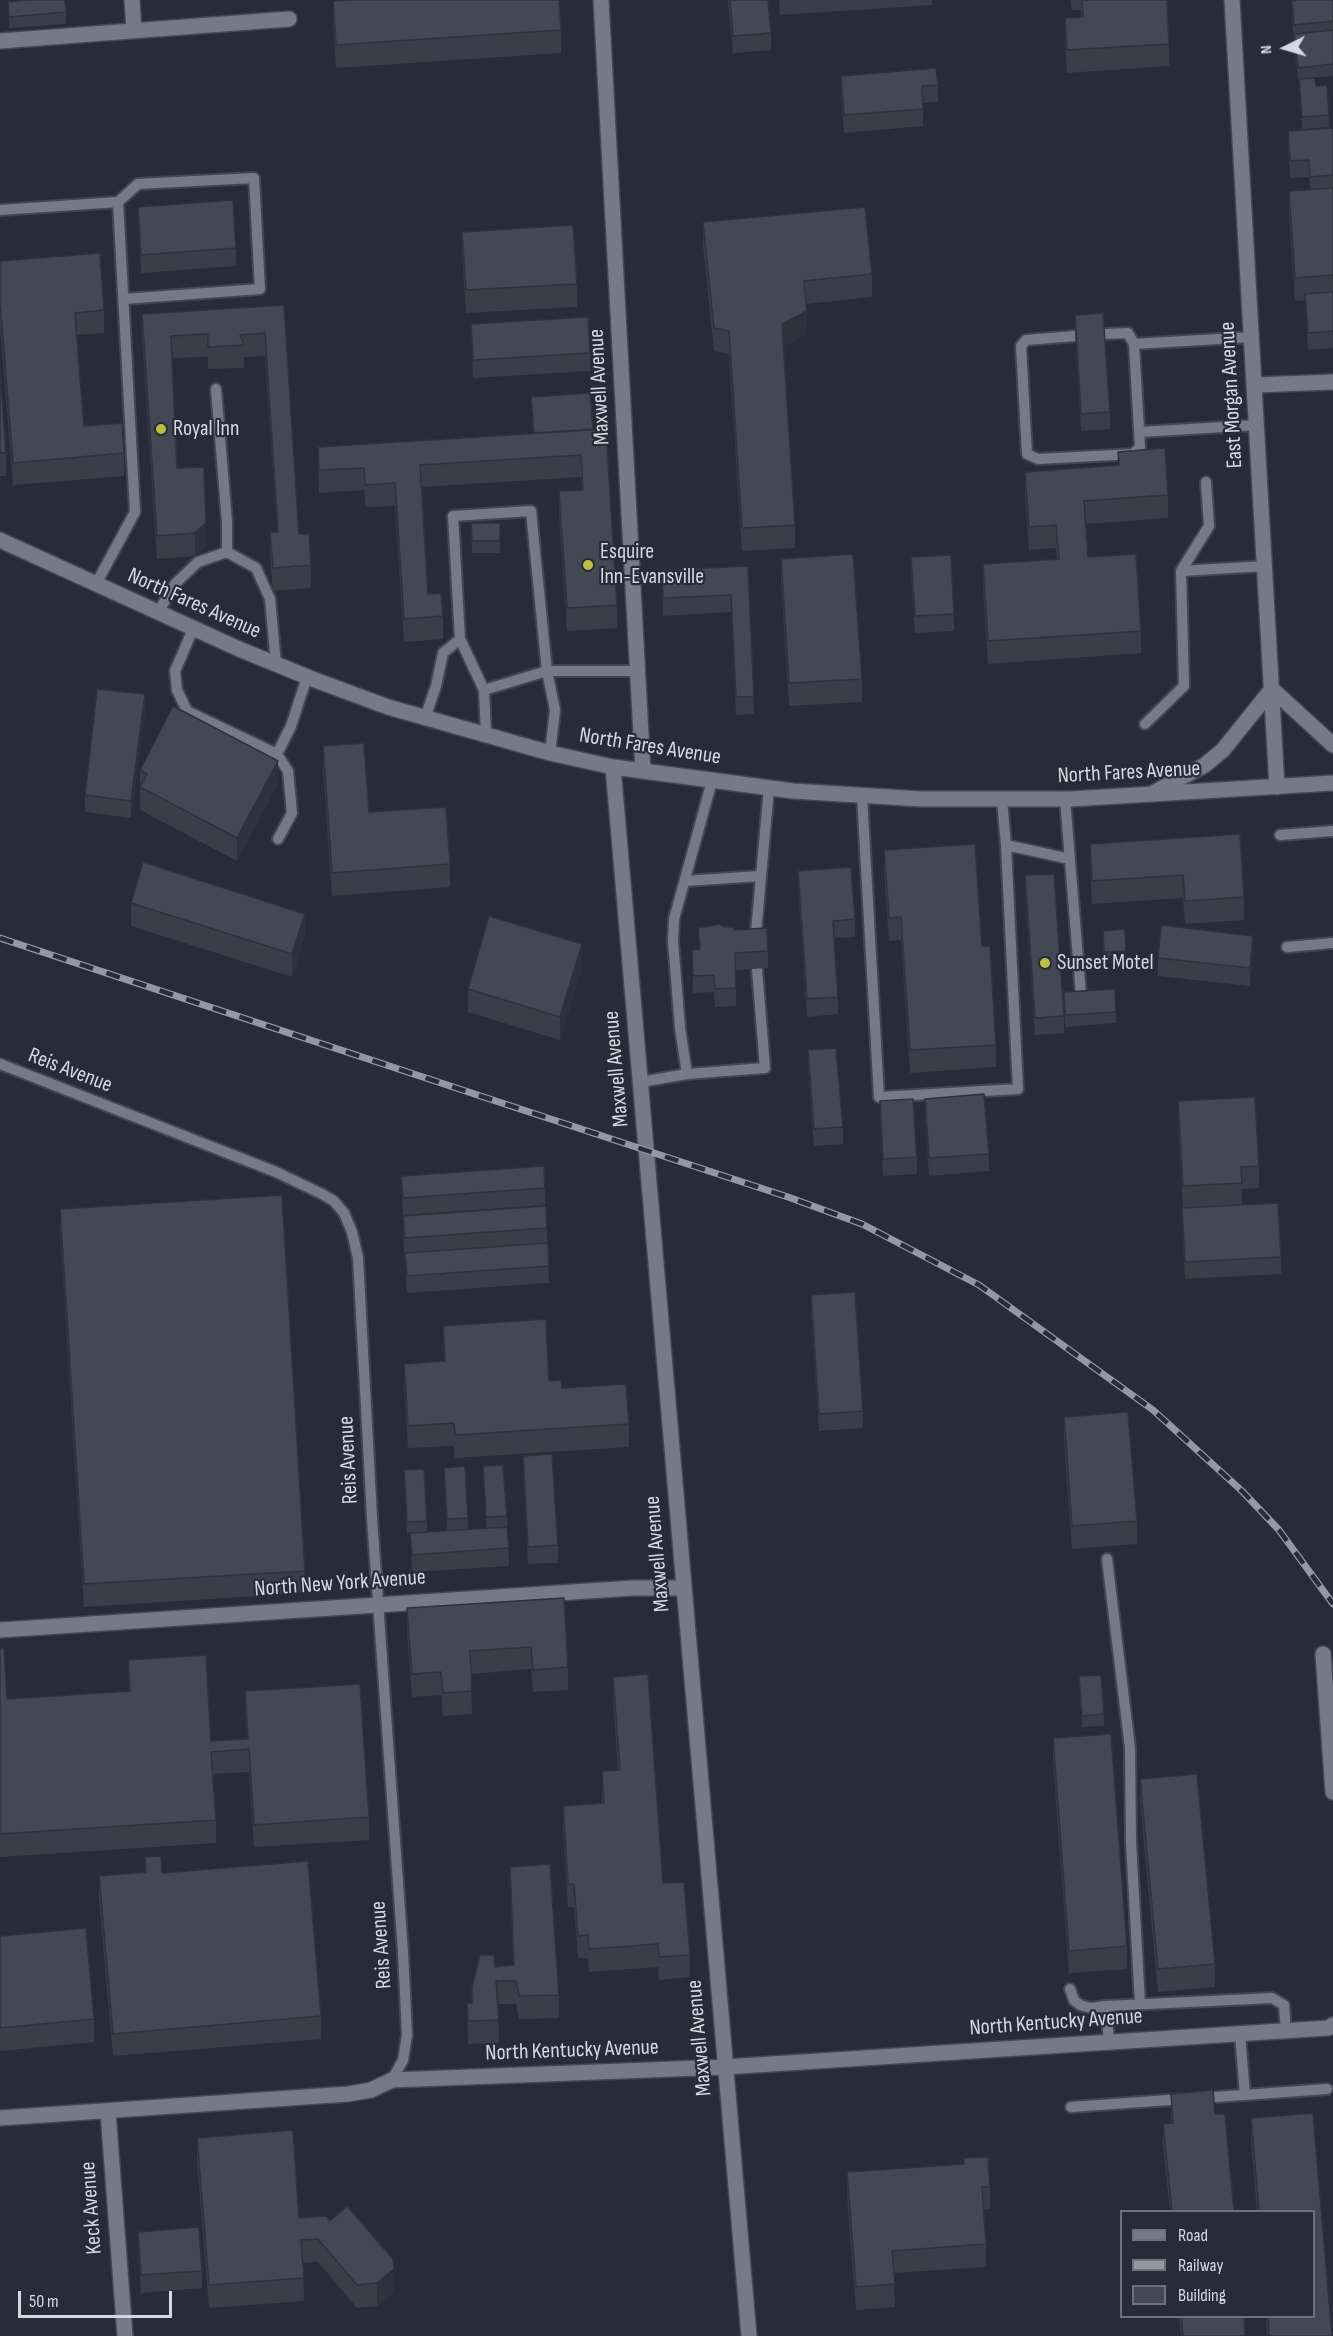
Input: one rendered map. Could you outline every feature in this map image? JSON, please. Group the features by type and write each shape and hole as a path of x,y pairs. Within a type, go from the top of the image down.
{"street":[{"path":"132,0 134,30"},
{"name":"Maxwell Avenue","path":"601,0 644,771"},
{"name":"East Morgan Avenue","path":"1232,0 1277,787"},
{"path":"0,40 289,19"},
{"path":"1255,385 1333,381"},
{"name":"North Fares Avenue","path":"0,540 276,664 388,707 550,753 613,767 769,788 921,799 1065,799 1333,783"},
{"path":"1150,795 1205,765 1223,750 1272,689 1333,745"},
{"name":"Maxwell Avenue","path":"613,767 749,2336"},
{"name":"North New York Avenue","path":"0,1630 633,1588 683,1588"},
{"path":"1323,1653 1333,1792"},
{"name":"North Kentucky Avenue","path":"0,2118 348,2094 370,2090 392,2080 725,2067 1330,2027"},
{"name":"Keck Avenue","path":"108,2112 125,2336"}],"lane":[{"path":"0,210 118,202 138,184 254,178 260,289 124,299"},
{"path":"96,584 135,512 118,202"},
{"path":"1075,336 1026,340 1021,346 1028,454 1038,459 1132,454 1140,447 1134,344 1128,333 1104,334"},
{"path":"1134,344 1252,337"},
{"path":"216,389 227,522 227,552"},
{"path":"1140,432 1257,425"},
{"path":"1145,724 1184,686 1181,571 1209,526 1206,482"},
{"path":"486,735 484,690 460,639 453,516 531,512 547,671 555,710 550,753"},
{"path":"158,612 176,583 198,562 227,552 256,567 270,599 276,664"},
{"path":"1181,571 1264,566"},
{"path":"193,628 175,671 177,690 187,711 277,754 288,771 292,813 278,839"},
{"path":"425,718 436,686 443,653 460,639"},
{"path":"484,690 547,671 638,671"},
{"path":"277,754 291,726 307,677"},
{"path":"687,1074 680,1028 672,941 674,919 712,781"},
{"path":"755,946 759,876 765,842 769,788"},
{"path":"862,795 879,1097 1018,1089 1002,800"},
{"path":"1065,799 1081,995"},
{"path":"1280,835 1333,831"},
{"path":"1006,845 1070,859"},
{"path":"685,881 759,876"},
{"path":"1287,947 1333,943"},
{"path":"641,1082 687,1074 765,1068 757,969"},
{"name":"Reis Avenue","path":"0,1064 276,1172 334,1201 344,1213 352,1232 358,1258 407,2036 403,2060 392,2080"},
{"path":"1107,1559 1130,1748 1131,1842 1140,2004"},
{"path":"1070,1989 1074,2000 1080,2005 1091,2008 1272,1998 1284,2005 1286,2031"},
{"path":"1106,2006 1109,2042"},
{"path":"1240,2034 1245,2095"},
{"path":"1071,2107 1327,2090"}],"building":[{"path":"65,0 66,12 9,17 8,2"},
{"path":"559,0 561,30 336,45 333,1"},
{"path":"730,0 768,0 771,33 733,36"},
{"path":"1082,0 1167,0 1169,44 1067,50 1065,18 1083,17"},
{"path":"1292,0 1333,0 1333,21 1294,25"},
{"path":"1333,30 1333,64 1298,68 1294,34"},
{"path":"936,68 938,85 922,86 923,109 844,115 841,76"},
{"path":"1315,78 1316,86 1327,85 1329,115 1302,117 1299,79"},
{"path":"1333,128 1333,175 1310,177 1309,160 1290,161 1288,131"},
{"path":"1333,188 1333,275 1295,278 1289,191"},
{"path":"233,200 236,248 141,255 138,207"},
{"path":"865,207 872,274 804,281 807,311 782,324 795,525 742,528 729,331 714,328 703,222"},
{"path":"573,225 577,284 466,290 462,232"},
{"path":"100,253 104,310 75,313 84,426 122,423 124,453 13,463 0,302 0,261"},
{"path":"1333,292 1333,331 1308,333 1305,294"},
{"name":"Royal Inn","path":"284,305 299,534 309,534 311,565 273,568 270,532 278,532 265,333 240,335 244,345 208,347 208,334 171,336 177,468 204,467 206,523 195,533 157,536 142,314"},
{"path":"1103,313 1110,412 1081,414 1075,315"},
{"path":"588,317 590,353 473,360 471,324"},
{"path":"0,367 6,453 0,453"},
{"path":"590,393 593,429 534,433 531,397"},
{"path":"606,429 617,605 567,608 559,491 583,490 581,455 420,465 428,594 441,593 443,616 404,619 395,483 365,485 364,468 319,470 318,447"},
{"path":"1165,448 1168,495 1084,501 1088,557 1136,554 1141,631 988,641 983,564 1059,559 1056,525 1029,527 1025,472 1119,465 1118,452"},
{"path":"471,523 500,523 500,541 472,541"},
{"path":"853,554 862,679 789,683 781,559"},
{"path":"951,555 954,614 915,616 911,557"},
{"path":"748,566 754,697 736,697 731,595 663,598 662,570"},
{"path":"97,689 145,694 131,801 85,795"},
{"path":"173,706 278,761 237,838 140,787 147,774 140,770"},
{"path":"364,743 369,812 446,807 450,864 332,873 323,746"},
{"path":"1240,834 1244,897 1185,901 1183,875 1092,881 1090,844"},
{"path":"975,844 982,946 990,946 996,1045 910,1050 901,917 889,918 884,850"},
{"path":"143,862 305,914 292,954 131,903"},
{"path":"851,867 855,919 833,921 838,997 807,999 798,871"},
{"name":"Sunset Motel","path":"1054,874 1064,1016 1035,1018 1025,875"},
{"path":"489,916 582,944 560,1017 468,989"},
{"path":"719,924 734,927 734,930 767,928 768,951 735,953 736,988 715,989 714,975 693,976 692,950 700,949 698,928"},
{"path":"1161,925 1253,936 1250,968 1158,958"},
{"path":"1125,929 1126,951 1104,952 1103,931"},
{"path":"1115,989 1116,1012 1065,1015 1064,992"},
{"path":"836,1048 843,1127 814,1129 808,1050"},
{"path":"984,1094 989,1154 929,1158 925,1099"},
{"path":"1255,1097 1259,1166 1241,1167 1242,1183 1183,1186 1178,1101"},
{"path":"913,1099 917,1157 883,1159 880,1101"},
{"path":"544,1166 545,1188 403,1198 401,1176"},
{"path":"282,1195 305,1571 84,1584 60,1209"},
{"path":"1278,1203 1281,1257 1185,1262 1182,1208"},
{"path":"546,1206 547,1228 405,1238 403,1216"},
{"path":"548,1243 549,1266 407,1276 405,1253"},
{"path":"855,1292 863,1411 819,1414 811,1295"},
{"path":"546,1319 549,1381 561,1380 562,1388 626,1384 629,1424 455,1435 454,1423 408,1426 404,1364 445,1361 443,1326"},
{"path":"1128,1412 1137,1521 1072,1526 1064,1417"},
{"path":"552,1454 558,1545 528,1547 523,1456"},
{"path":"503,1465 507,1516 486,1517 483,1466"},
{"path":"465,1466 468,1518 447,1519 444,1468"},
{"path":"424,1469 427,1521 407,1522 404,1470"},
{"path":"507,1527 509,1548 412,1555 410,1533"},
{"path":"564,1598 568,1667 533,1670 531,1647 470,1651 472,1691 443,1693 441,1672 412,1674 407,1608"},
{"path":"0,1648 4,1648 7,1699 130,1691 128,1660 206,1655 211,1741 248,1739 245,1691 360,1684 369,1817 254,1825 249,1749 211,1752 216,1820 0,1834"},
{"path":"648,1674 663,1883 684,1882 690,1955 659,1957 658,1944 589,1949 588,1935 578,1936 574,1884 568,1884 563,1806 604,1803 602,1771 620,1770 613,1677"},
{"path":"1101,1675 1104,1714 1082,1716 1079,1676"},
{"path":"1111,1734 1127,1946 1069,1951 1053,1738"},
{"path":"1197,1774 1215,1964 1158,1969 1140,1779"},
{"path":"161,1856 162,1873 308,1861 321,2016 113,2034 99,1876 146,1872 145,1857"},
{"path":"550,1864 559,1995 519,1996 516,1981 496,1981 499,2020 468,2021 467,2003 472,2003 472,1987 480,1955 494,1955 495,1967 514,1965 510,1867"},
{"path":"86,1928 94,2019 0,2028 0,1936"},
{"path":"1213,2090 1215,2114 1225,2114 1234,2210 1172,2210 1163,2124 1173,2123 1171,2094"},
{"path":"1313,2113 1332,2336 1269,2336 1268,2318 1315,2318 1315,2210 1259,2210 1251,2118"},
{"path":"293,2130 299,2218 326,2216 330,2221 347,2206 393,2259 394,2269 377,2283 357,2285 318,2239 301,2240 304,2278 209,2285 197,2138"},
{"path":"988,2157 990,2187 982,2187 986,2244 892,2251 895,2284 856,2287 847,2172 964,2164 964,2158"},
{"path":"199,2227 202,2271 141,2275 138,2232"},
{"path":"1181,2318 1244,2318 1245,2336 1183,2336"}],"railway":[{"path":"0,938 788,1197 862,1224 979,1285 1153,1410 1242,1491 1279,1530 1333,1604"}],"place":[{"name":"Royal Inn","path":"161,429"},
{"name":"Esquire Inn-Evansville","path":"588,565"},
{"name":"Sunset Motel","path":"1045,963"}]}
